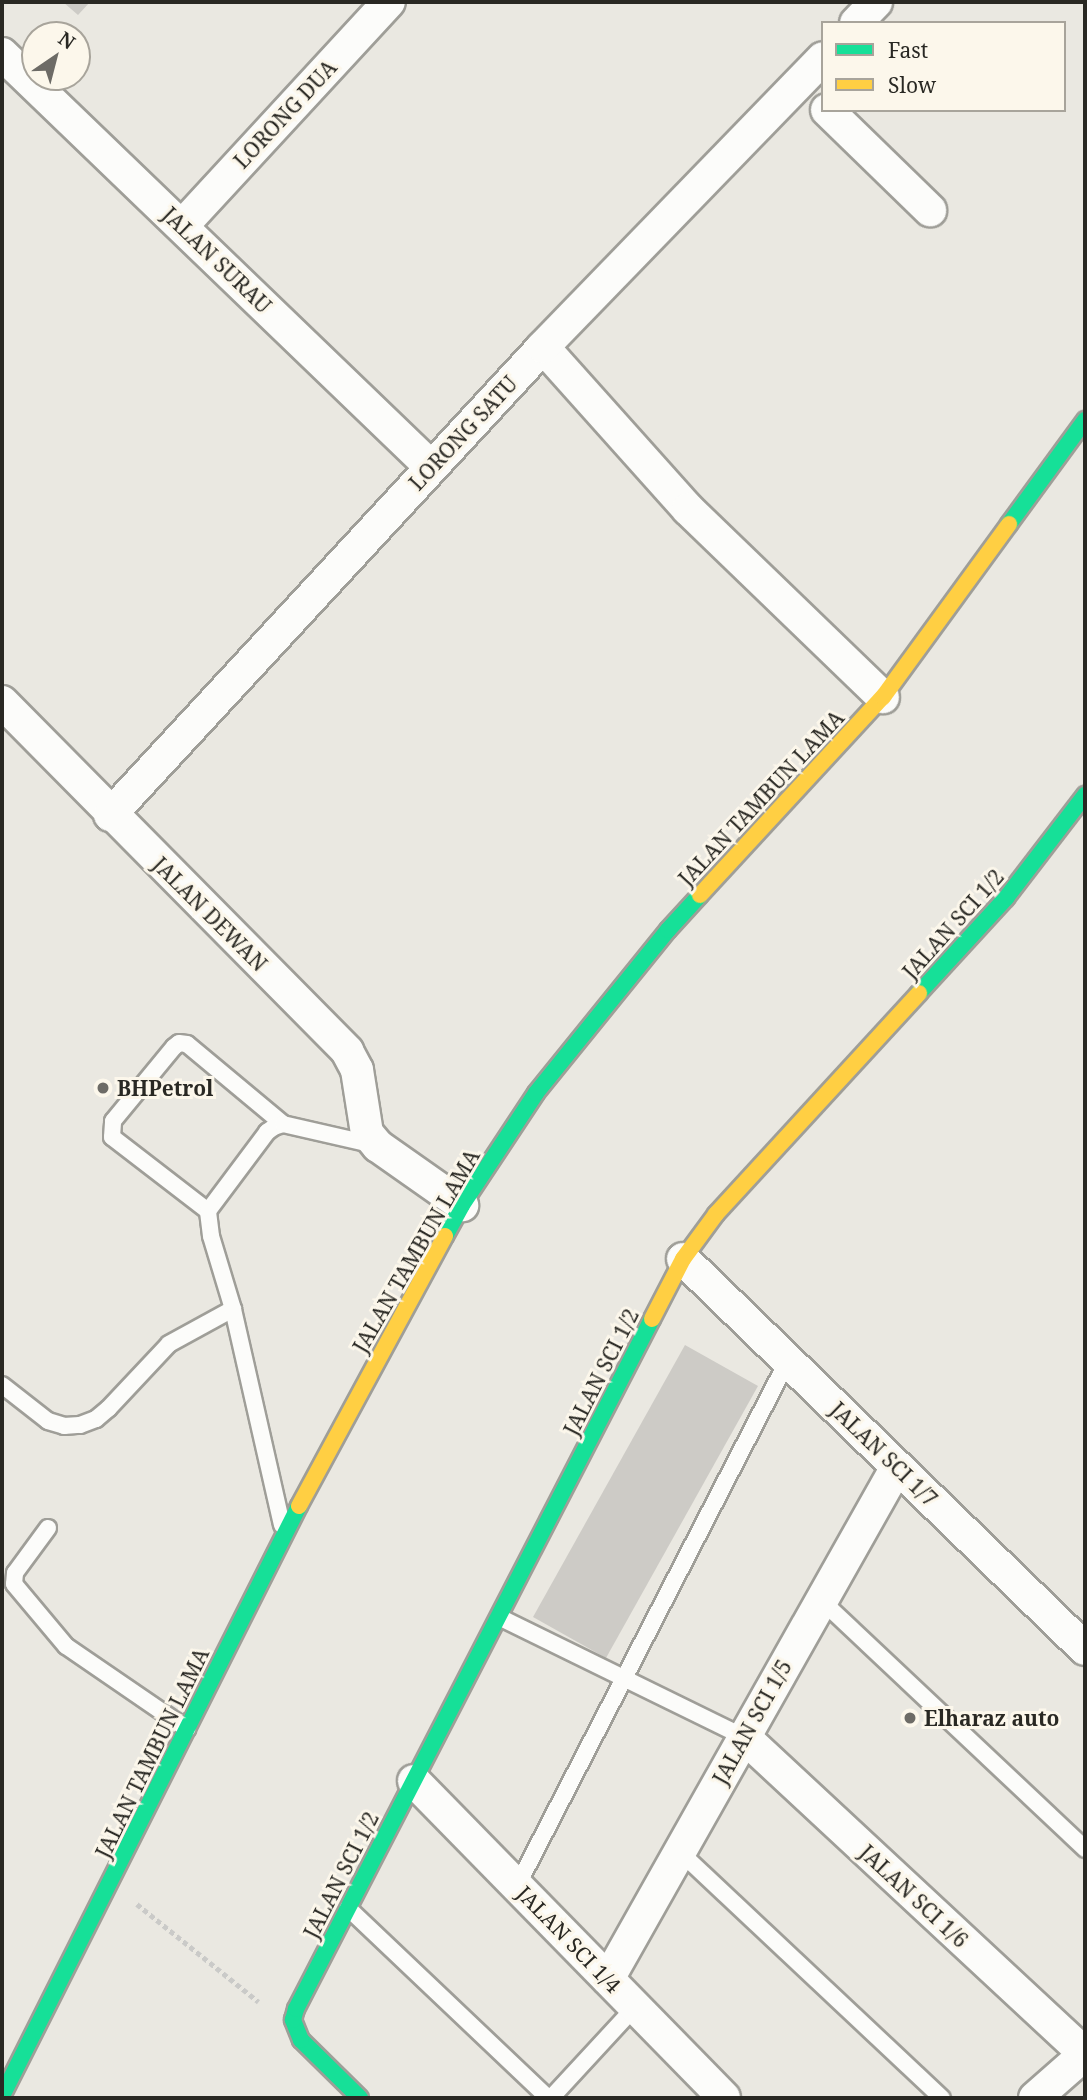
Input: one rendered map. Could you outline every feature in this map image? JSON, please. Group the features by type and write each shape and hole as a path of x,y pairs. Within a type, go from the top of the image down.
{"main road":[{"name":"JALAN TAMBUN LAMA","path":"2,2096 284,1534 462,1205 536,1093 668,930 883,697 1085,420"},
{"name":"JALAN SCI 1/2","path":"295,2031 296,2010 683,1259 716,1214 1006,898 1085,795"},
{"path":"295,2031 309,2049 359,2098"}],"street":[{"name":"LORONG DUA","path":"182,226 389,2"},
{"path":"858,21 876,2"},
{"name":"JALAN SURAU","path":"2,54 431,467"},
{"name":"LORONG SATU","path":"110,815 543,347 821,60"},
{"path":"799,83 821,104"},
{"path":"829,112 930,209"},
{"path":"543,347 688,509 883,697"},
{"name":"JALAN DEWAN","path":"2,702 110,815 347,1051 357,1070 367,1133 378,1146"},
{"path":"378,1146 462,1205"},
{"name":"JALAN SCI 1/7","path":"683,1259 1085,1649"},
{"name":"JALAN SCI 1/5","path":"608,1979 897,1466"},
{"name":"JALAN SCI 1/6","path":"744,1737 1085,2054"},
{"name":"JALAN SCI 1/4","path":"414,1780 724,2098"},
{"path":"1035,2098 1085,2054"}],"lane":[{"path":"208,1211 112,1137 113,1121 179,1043 187,1044 283,1124 378,1146"},
{"path":"283,1124 267,1132 208,1211 211,1236 233,1310 284,1534"},
{"path":"2,1385 48,1421 64,1426 80,1425 108,1409 169,1344 233,1310"},
{"path":"517,1886 788,1360"},
{"path":"48,1528 15,1573 14,1584 66,1647 187,1729"},
{"path":"821,1600 1085,1849"},
{"path":"499,1617 624,1681 744,1737"},
{"path":"680,1852 942,2098"},
{"path":"348,1908 549,2098 635,2007"}],"path":[{"path":"111,1883 295,2031"}],"building":[{"path":"63,2 90,2 78,15"},
{"path":"685,1345 758,1386 606,1658 533,1617"}],"traffic: fast":[{"path":"1009,524 1085,420"},
{"path":"919,993 1006,898 1085,795"},
{"path":"445,1236 462,1205 536,1093 668,930 700,895"},
{"path":"360,2098 301,2040 293,2020 296,2009 652,1319"},
{"path":"2,2096 299,1506"}],"traffic: slow":[{"path":"700,895 883,697 1009,524"},
{"path":"652,1319 683,1259 716,1214 919,993"},
{"path":"299,1506 445,1236"}],"place":[{"name":"BHPetrol","path":"103,1088"},
{"name":"Elharaz auto","path":"910,1718"}]}
